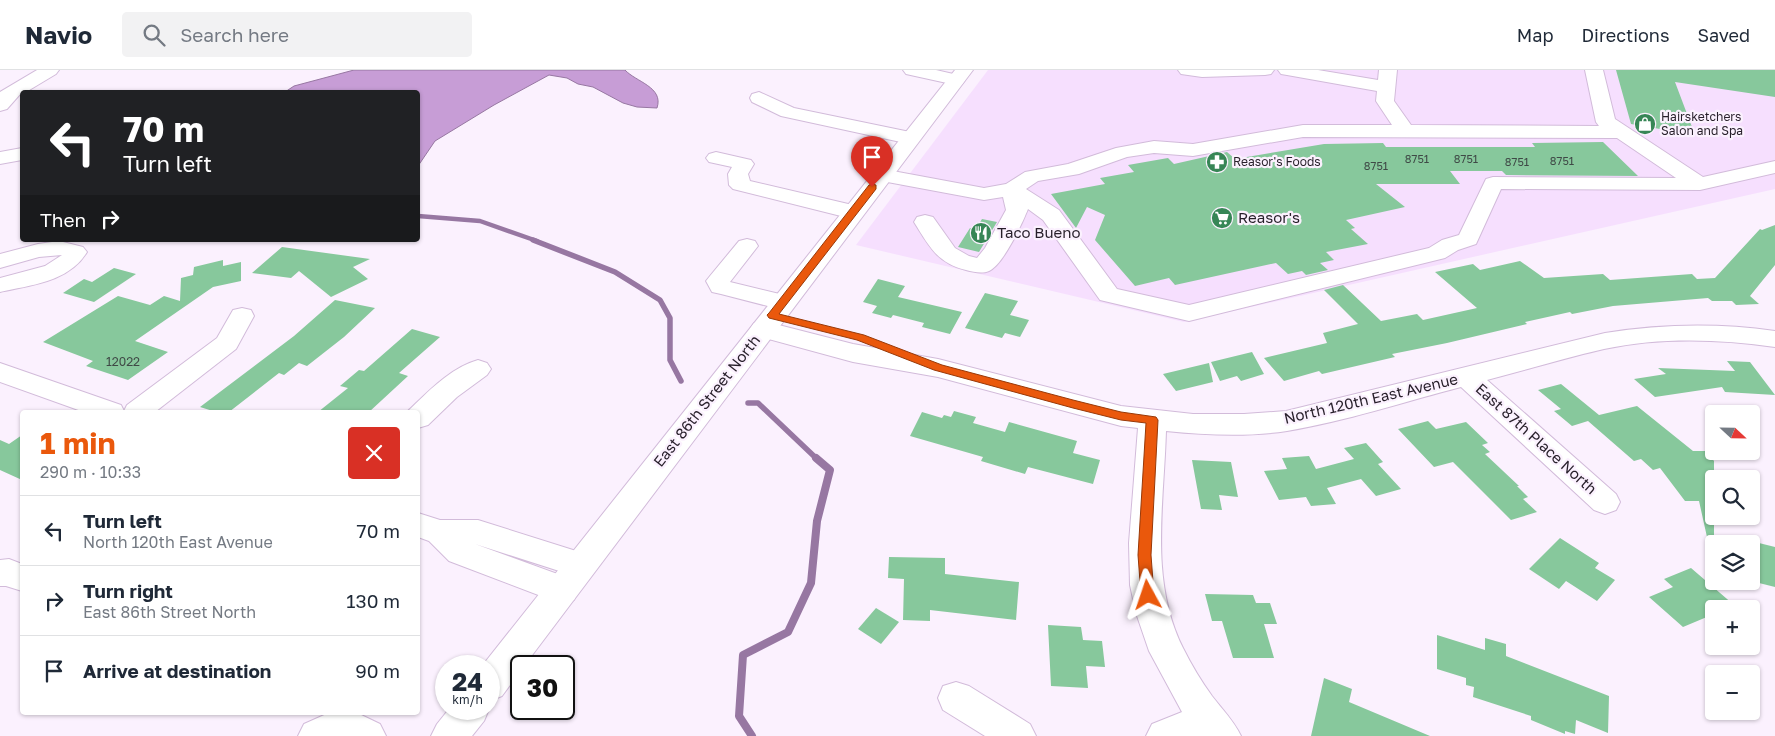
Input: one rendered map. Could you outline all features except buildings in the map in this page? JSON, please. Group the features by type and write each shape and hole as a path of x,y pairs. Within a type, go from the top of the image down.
{"street":[{"path":"0,105 7,96 50,70"},
{"path":"912,70 960,75"},
{"path":"1187,70 1202,72 1266,70"},
{"path":"1288,70 1387,78 1385,101 1406,132"},
{"path":"1594,70 1606,122 1700,184"},
{"name":"East 86th Street North","path":"500,671 960,75"},
{"path":"759,98 788,112 910,138"},
{"path":"882,175 984,194 1012,189 1032,176 1072,170 1123,152 1154,147 1193,150 1303,131 1622,132"},
{"path":"0,158 20,154"},
{"path":"716,158 744,164 738,174 740,185 853,212"},
{"path":"1012,189 1051,215 1109,296 1188,313 1437,253 1450,244 1468,239 1493,183 1700,184 1775,167"},
{"path":"925,222 946,254 956,260 982,266 988,262 993,254 1017,210 1012,189"},
{"name":"North 120th East Avenue","path":"747,246 718,281 721,287 773,315 853,353 938,368 1103,411 1152,420 1194,424 1244,424 1286,420 1340,409 1605,342 1638,336 1672,332 1706,332 1736,333 1775,339"},
{"path":"0,262 54,248 69,248 75,252 73,258 53,272 0,285"},
{"path":"140,410 226,343 242,316"},
{"path":"420,416 447,390 478,369"},
{"path":"0,372 105,410"},
{"name":"East 87th Place North","path":"1466,377 1605,502"},
{"path":"1152,420 1144,555 1148,595 1156,624 1175,668 1215,728 1165,736"},
{"path":"428,528 460,552 572,578"},
{"path":"0,573 9,572 20,577"},
{"path":"956,698 1017,736"},
{"path":"450,736 462,720"}],"shaded area":[{"path":"354,70 625,70 653,90 658,101 657,108 637,107 623,103 593,87 578,84 567,78 549,75 494,105 435,141 420,163 420,90 288,90 294,86"},
{"path":"988,70 1775,70 1775,189 1184,322 856,245"}],"waterway":[{"path":"420,216 480,221 537,241"},
{"path":"533,240 615,272 660,300 670,318 670,360 681,381"},
{"path":"748,403 758,403 817,459"},
{"path":"752,736 739,716 743,655 788,632 811,583 817,521 830,470 816,458"}],"place":[{"name":"Hairsketchers Salon and Spa","path":"1645,124"},
{"name":"Reasor's Foods","path":"1217,162"},
{"name":"Reasor's","path":"1222,218"},
{"name":"Taco Bueno","path":"981,233"}],"route":[{"path":"872,187 773,315 860,338 938,368 1121,416 1152,420 1144,555 1148,595"}]}
